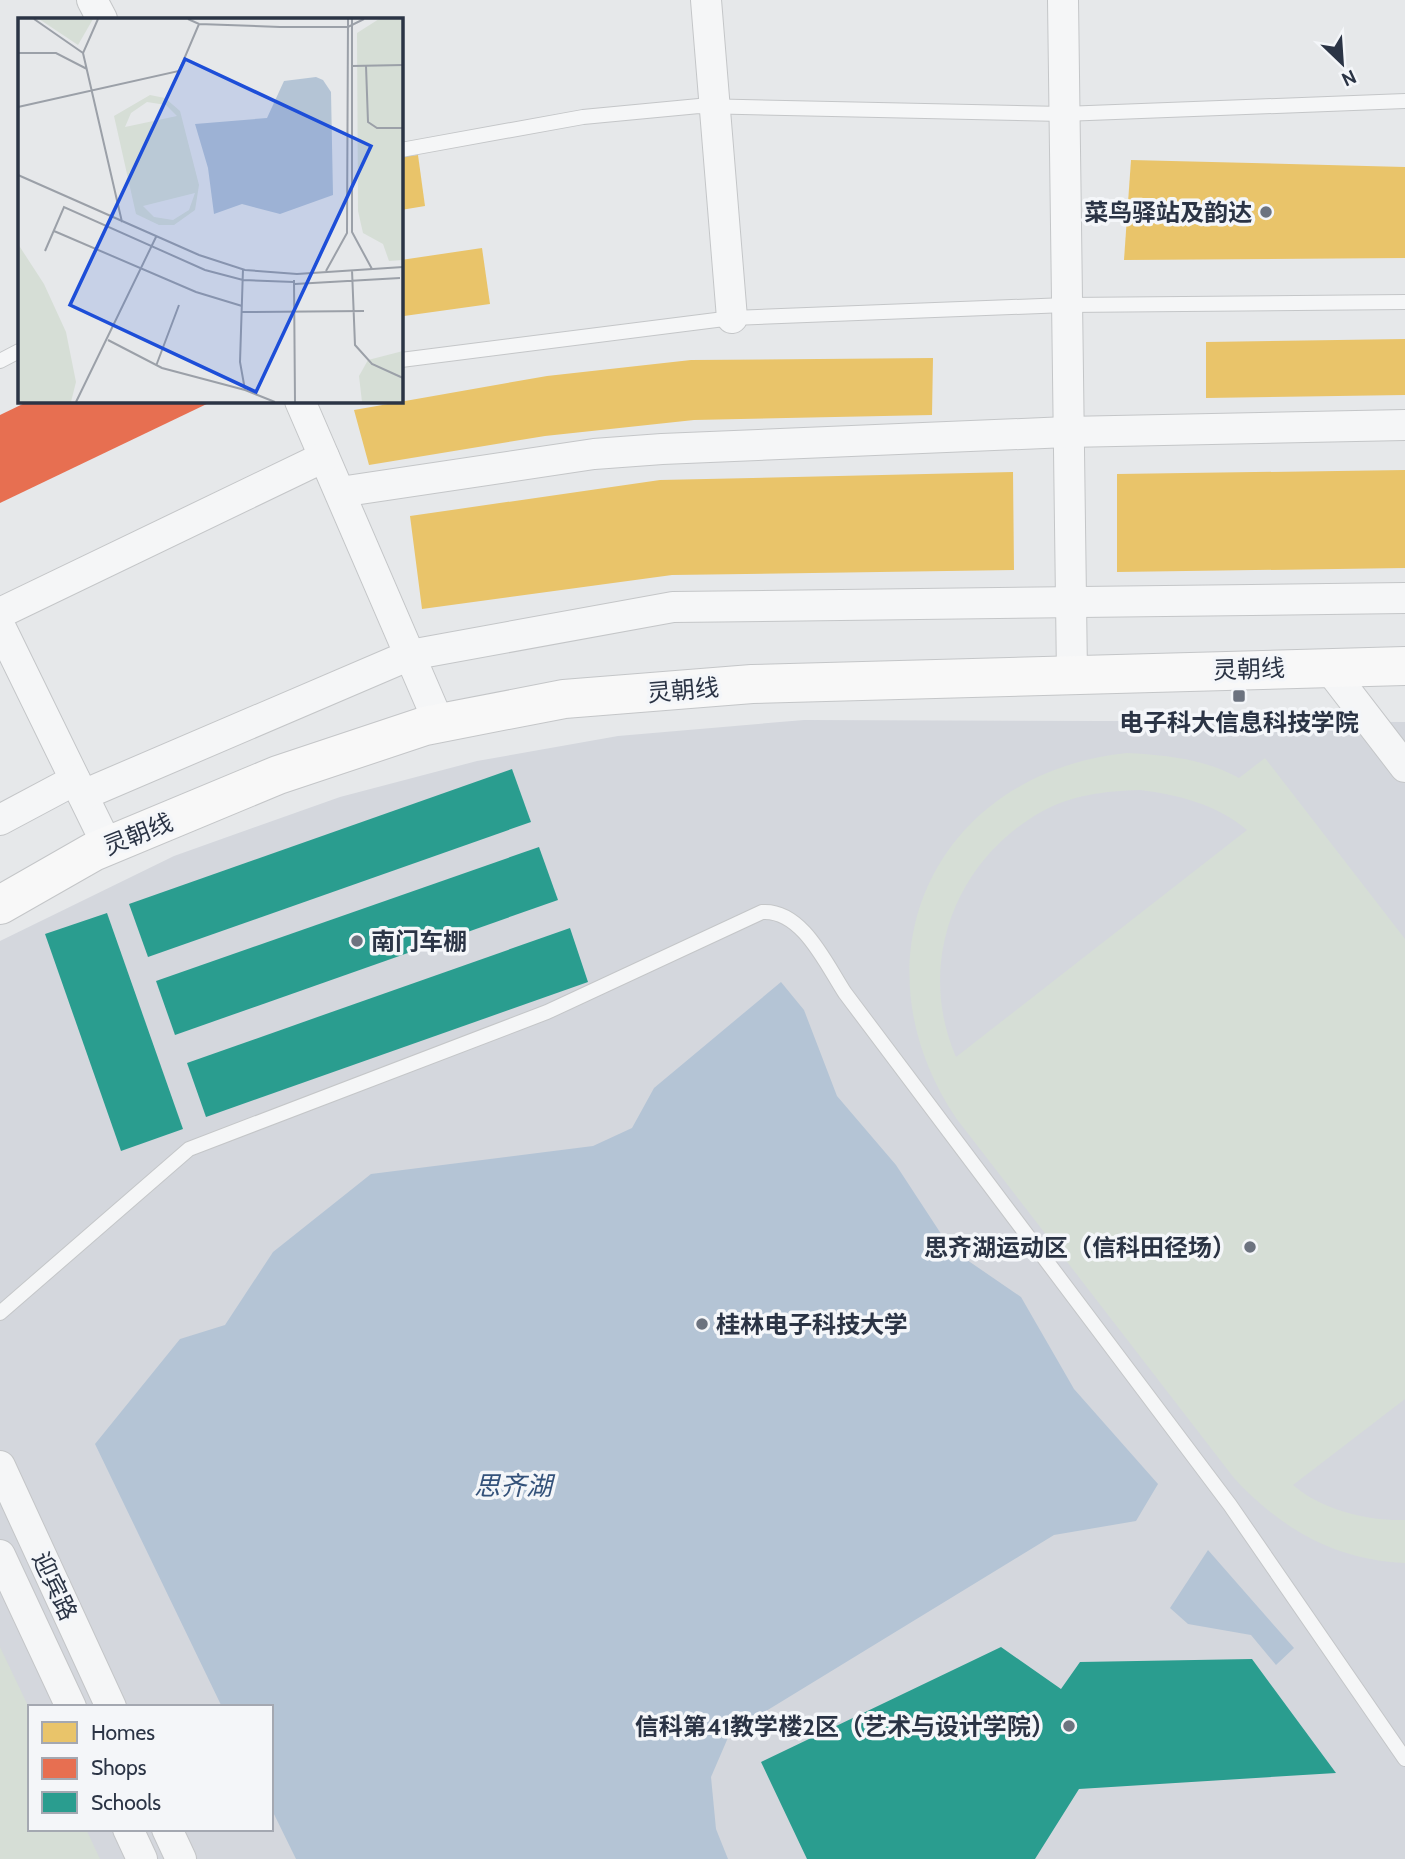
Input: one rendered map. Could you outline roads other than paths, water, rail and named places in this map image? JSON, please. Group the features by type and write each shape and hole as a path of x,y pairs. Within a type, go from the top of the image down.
{"main road":[{"name":"灵朝线","path":"0,905 108,846 278,775 439,723 564,699 752,684 1405,666"}],"street":[{"path":"92,0 101,18"},
{"path":"706,0 732,318"},
{"path":"1063,0 1072,675"},
{"path":"300,402 439,723"},
{"path":"340,492 594,454 1067,432 1405,425"},
{"path":"0,613 324,457"},
{"path":"0,820 410,655 673,607 1405,597"},
{"path":"0,626 108,846"},
{"path":"1328,667 1405,767"},
{"name":"迎宾路","path":"0,1466 110,1705"},
{"name":"迎宾路","path":"0,1555 70,1705"},
{"path":"129,1831 142,1859"},
{"path":"168,1831 181,1859"}],"lane":[{"path":"402,150 583,117 644,109 713,107 1063,114 1405,101"},
{"path":"402,360 732,318 1066,304 1405,302"},
{"path":"0,361 18,352"},
{"path":"0,1313 189,1149 547,1012 762,912 778,914 790,919 805,934 845,993 1127,1366 1230,1505 1405,1759"}],"water":[{"name":"思齐湖","path":"781,982 804,1010 837,1096 896,1165 951,1249 1021,1297 1074,1389 1158,1484 1136,1521 1054,1535 730,1733 711,1777 716,1829 728,1859 296,1859 273,1812 273,1705 221,1705 95,1444 180,1339 225,1325 273,1252 371,1174 593,1146 632,1128 654,1088"},
{"path":"1208,1550 1294,1648 1276,1665 1251,1635 1188,1624 1170,1608"}],"place":[{"name":"菜鸟驿站及韵达","path":"1266,212"},
{"name":"电子科大信息科技学院","path":"1239,696"},
{"name":"南门车棚","path":"357,941"},
{"name":"思齐湖运动区（信科田径场）","path":"1250,1247"},
{"name":"桂林电子科技大学","path":"702,1324"},
{"name":"信科第41教学楼2区（艺术与设计学院）","path":"1069,1726"}]}
